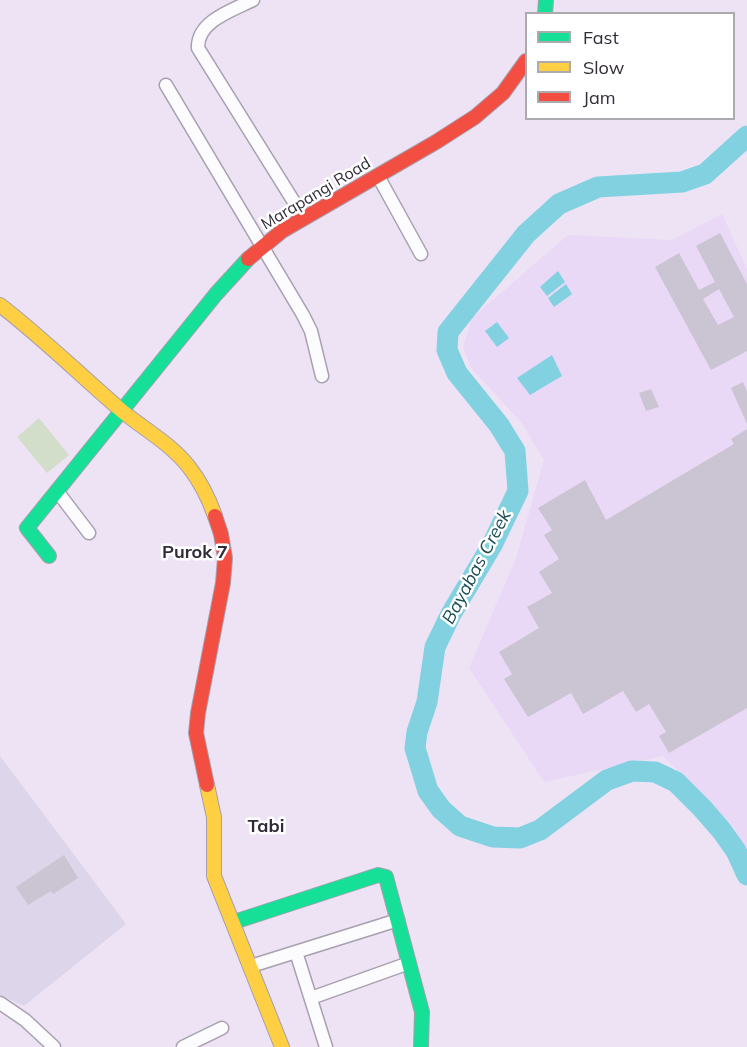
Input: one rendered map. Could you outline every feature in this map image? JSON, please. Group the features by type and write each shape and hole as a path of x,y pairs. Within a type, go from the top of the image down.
{"street":[{"path":"253,0 208,25 198,40 198,48 304,218"},
{"name":"Marapangi Road","path":"49,556 27,528 216,294 261,247 304,218 455,131 493,104 514,81 525,63"},
{"path":"166,85 311,331 322,376"},
{"path":"378,176 421,254"},
{"path":"0,305 37,334 122,411 162,441 189,468 210,502 221,534 225,558 223,583 196,733 214,817 214,876 282,1047"},
{"path":"57,491 89,533"},
{"path":"234,922 378,875 386,877 422,1012 421,1047"},
{"path":"251,966 398,920"},
{"path":"296,952 326,1047"},
{"path":"311,998 409,963"},
{"path":"0,1003 25,1020 54,1047"},
{"path":"183,1047 222,1028"}],"shaded area":[{"path":"722,214 747,269 747,855 734,827 663,756 544,782 469,668 516,558 544,460 521,422 471,368 463,347 472,318 568,235 672,240"},
{"path":"0,756 126,924 24,1006 0,995"}],"green space":[{"path":"39,418 69,455 47,473 17,437"}],"water":[{"path":"558,271 565,282 547,296 540,287"},
{"path":"566,284 572,294 554,307 548,298"},
{"path":"497,322 509,338 497,347 485,331"},
{"path":"552,355 562,376 530,395 517,378"}],"building":[{"path":"720,233 747,284 747,351 711,370 655,267 679,253 699,290 715,282 696,246","holes":["719,289 734,317 718,325 703,299"]},
{"path":"743,382 747,391 747,424 731,388"},
{"path":"651,389 659,407 646,411 639,393"},
{"path":"747,429 747,708 669,753 659,736 666,732 649,704 636,712 623,691 583,714 571,693 528,717 504,679 512,674 499,652 539,628 527,607 552,593 539,572 559,559 544,535 552,530 538,508 585,480 606,520 734,444 731,439"},
{"path":"64,855 78,878 53,894 51,891 28,905 16,887"}],"waterway":[{"name":"Bayabas Creek","path":"747,136 705,174 682,182 598,187 559,204 526,234 448,332 447,350 457,373 499,425 515,451 518,491 492,545 451,614 435,647 427,702 417,732 415,748 428,791 441,809 460,826 493,837 520,838 540,830 607,780 632,771 655,772 676,782 702,808 736,851 747,875"}],"traffic: fast":[{"path":"545,12 546,0"},
{"path":"49,556 27,528 216,294 248,259"},
{"path":"234,922 378,875 386,877 422,1012 421,1047"}],"traffic: slow":[{"path":"0,305 122,411 182,459 200,484 215,516"},
{"path":"207,785 214,817 214,876 282,1047"}],"traffic: jam":[{"path":"248,259 282,231 475,117 503,93 525,62"},
{"path":"207,785 196,733 223,583 225,558 215,516"}],"district":[{"name":"Purok 7","path":"195,553"},
{"name":"Tabi","path":"266,827"}]}
